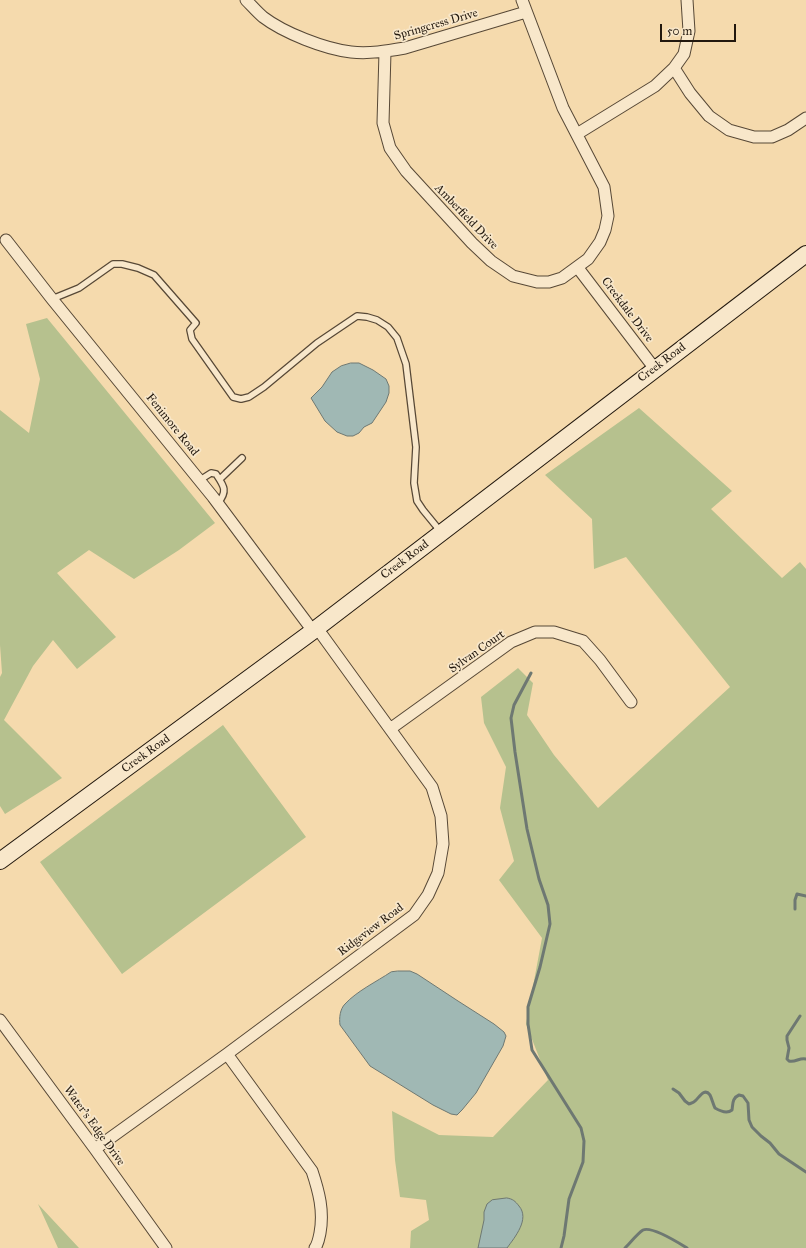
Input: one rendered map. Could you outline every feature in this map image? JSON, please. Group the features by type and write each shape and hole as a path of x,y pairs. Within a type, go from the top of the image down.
{"main road":[{"name":"Creek Road","path":"0,861 315,630 806,254"}],"street":[{"name":"Springcress Drive","path":"246,0 263,17 286,31 324,46 350,52 385,52 405,48 526,12"},
{"name":"Amberfield Drive","path":"385,52 383,123 390,148 406,171 472,243 491,261 513,276 537,282 550,282 562,278 578,268 588,259 600,242 605,230 608,216 604,187 563,108 522,0"},
{"path":"577,134 655,86 674,68 684,54 689,32 687,0"},
{"path":"674,68 690,93 709,116 729,130 754,137 772,137 788,130 806,118"},
{"name":"Fenimore Road","path":"6,240 52,299 200,480 315,630"},
{"name":"Creekdale Drive","path":"578,268 655,369"},
{"name":"Ridgeview Road","path":"95,1149 227,1054 414,914 428,896 438,873 443,844 441,816 432,786 315,630"},
{"name":"Sylvan Court","path":"390,729 511,642 535,632 554,632 583,641 600,660 631,702"},
{"name":"Water's Edge Drive","path":"0,1020 166,1248"},
{"path":"227,1054 312,1171 321,1206 321,1225 315,1248"}],"lane":[{"path":"52,299 79,288 113,264 122,264 138,268 154,275 196,323 190,330 192,339 233,397 241,399 249,398 317,343 357,316 377,320 388,327 397,338 406,364 416,447 414,484 418,501 423,510 441,532"},
{"path":"220,479 242,458"},
{"path":"200,480 211,474 216,474 220,479 224,490 224,496 218,503"}],"green space":[{"path":"47,318 215,523 179,550 134,579 89,550 57,573 116,637 77,669 53,640 33,666 4,720 62,778 5,814 0,806 0,677 2,673 0,645 0,410 29,433 40,379 26,324"},
{"path":"639,408 732,491 711,509 782,578 800,562 806,569 806,1248 410,1248 411,1231 429,1220 426,1200 400,1197 395,1160 392,1111 439,1135 493,1137 548,1080 526,1024 542,938 499,880 514,861 500,808 506,767 484,723 481,697 518,668 533,683 527,715 554,755 598,808 730,687 626,557 594,569 592,519 545,475"},
{"path":"223,725 306,837 122,974 40,862"},
{"path":"38,1204 79,1248 58,1248"}],"water":[{"path":"351,363 359,363 386,379 389,386 389,393 386,402 372,423 364,427 359,433 353,436 347,436 337,432 325,421 311,398 322,387 332,372 341,366"},
{"path":"410,971 417,974 494,1024 504,1032 506,1036 503,1046 476,1093 457,1115 451,1114 433,1105 370,1066 340,1025 341,1011 343,1006 350,999 391,972"},
{"path":"507,1198 515,1202 522,1211 523,1216 520,1228 507,1248 478,1248 484,1220 484,1212 487,1204 492,1200"}],"waterway":[{"path":"531,673 514,705 511,718 527,829 539,879 548,905 550,924 540,967 528,1007 528,1024 532,1050 581,1128 584,1141 583,1162 569,1199 561,1248"},
{"path":"795,909 797,894 806,896"},
{"path":"800,1016 787,1036 789,1048 787,1059 789,1061 806,1059"},
{"path":"673,1089 689,1104 694,1102 706,1092 710,1095 715,1108 726,1112 732,1110 733,1101 735,1098 739,1095 743,1096 748,1103 749,1120 752,1127 770,1143 779,1154 806,1172"},
{"path":"625,1248 641,1231 647,1229 653,1230 687,1248"}]}
